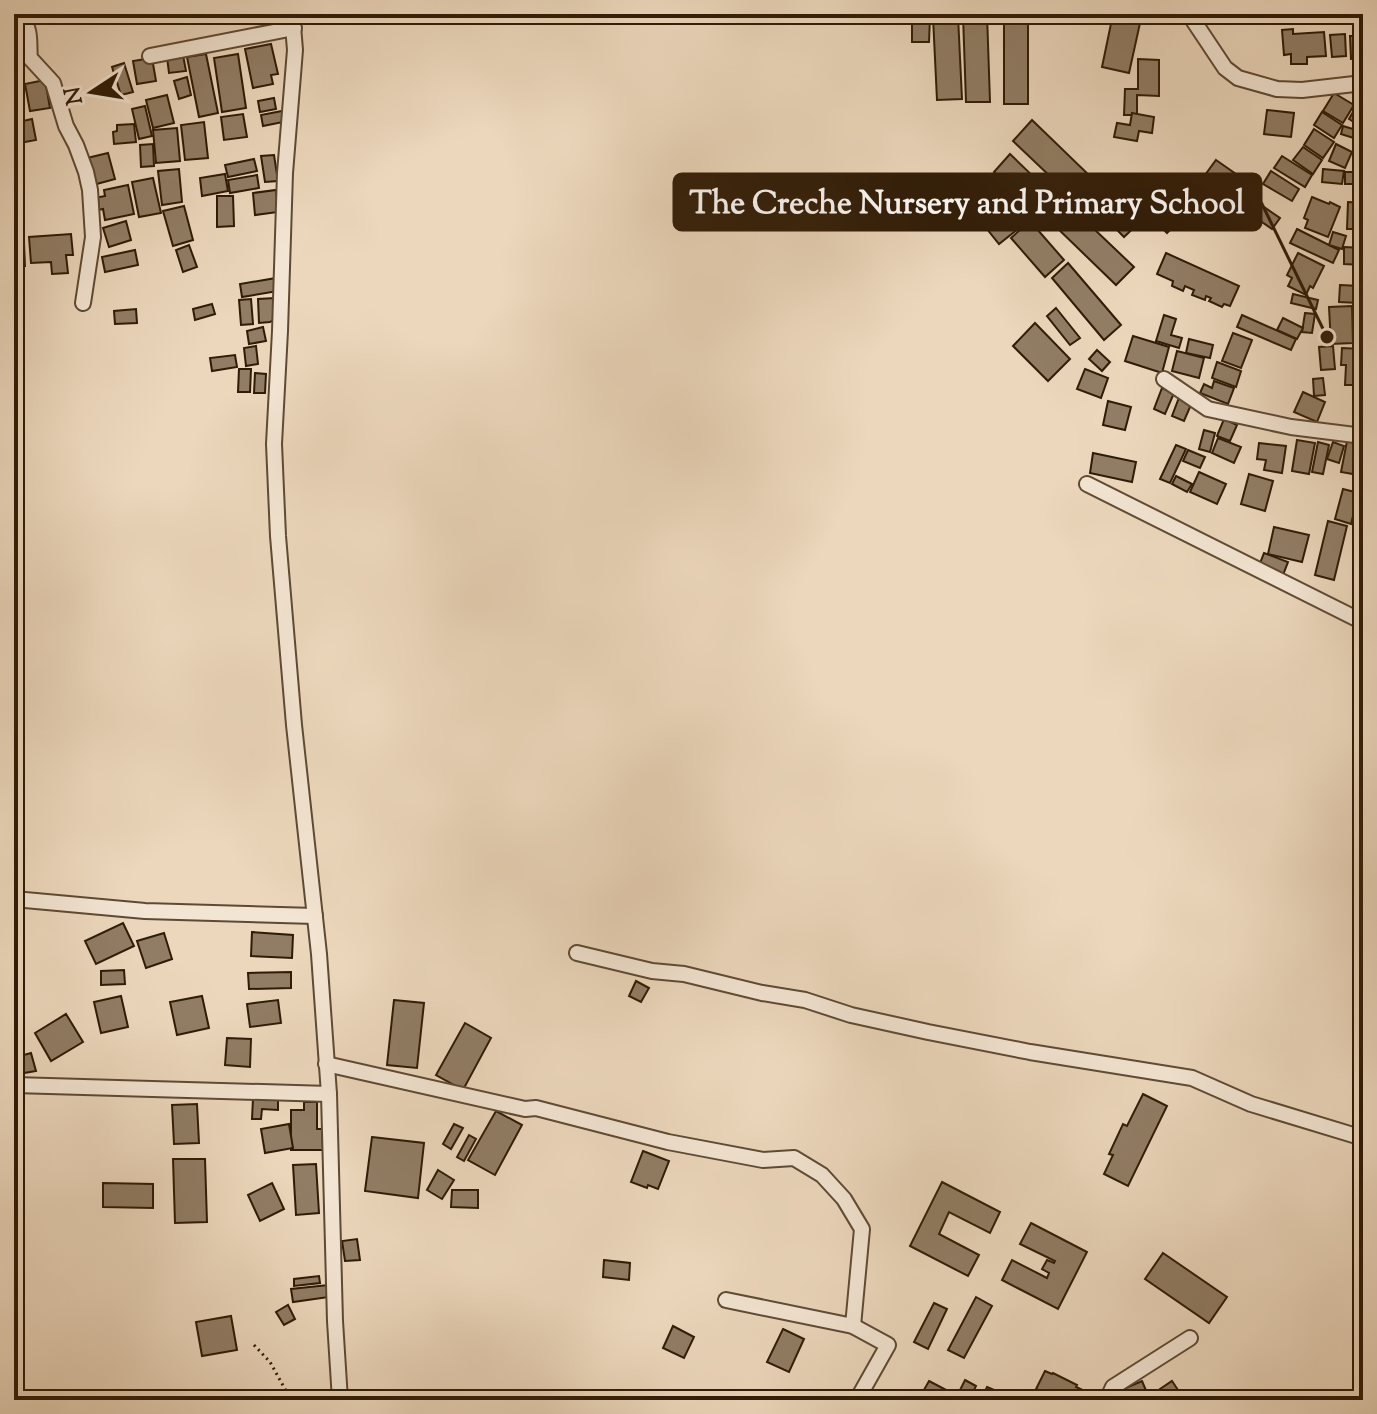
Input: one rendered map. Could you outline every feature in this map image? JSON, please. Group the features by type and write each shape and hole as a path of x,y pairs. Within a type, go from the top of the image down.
{"street":[{"path":"1189,14 1225,68 1238,78 1277,89 1302,90 1363,83"},
{"path":"14,20 25,23 30,58 53,83 66,126 86,172 93,237 83,303"},
{"path":"150,56 293,21 295,50 285,173 274,444 292,709 319,954 329,1094 340,1400"},
{"path":"1164,379 1208,409 1291,427 1363,436"},
{"path":"1087,484 1363,622"},
{"path":"14,899 145,911 315,916"},
{"path":"577,953 652,971 684,974 805,1000 851,1015 928,1032 1192,1078 1251,1104 1363,1138"},
{"path":"326,1064 525,1109 536,1108 668,1142 763,1160 794,1158 822,1175 844,1199 862,1229 853,1326"},
{"path":"14,1085 329,1094"},
{"path":"726,1300 853,1326 888,1345 857,1400"},
{"path":"1107,1400 1113,1387 1190,1338"}],"path":[{"path":"254,1345 270,1362 291,1400"}],"building":[{"path":"987,14 990,102 966,102 963,15"},
{"path":"1004,14 1028,14 1028,104 1004,104"},
{"path":"1113,14 1142,14 1129,73 1102,67"},
{"path":"1227,14 1251,14 1251,21 1228,23"},
{"path":"958,16 962,99 937,100 933,17"},
{"path":"912,17 930,17 929,42 912,42"},
{"path":"1293,29 1293,34 1324,32 1326,56 1307,57 1307,64 1291,64 1291,54 1284,55 1282,30"},
{"path":"1345,34 1346,56 1332,57 1330,35"},
{"path":"1350,36 1363,36 1363,58 1351,59"},
{"path":"271,44 278,74 271,75 273,84 253,88 245,49"},
{"path":"206,54 218,113 199,117 187,57"},
{"path":"238,54 246,108 222,112 214,58"},
{"path":"183,55 186,71 169,73 167,57"},
{"path":"152,58 156,81 137,84 133,61"},
{"path":"1138,59 1159,60 1159,96 1137,95 1137,115 1124,115 1125,89 1138,89"},
{"path":"124,63 133,92 121,95 112,67"},
{"path":"187,77 191,95 179,99 174,81"},
{"path":"45,80 50,108 30,111 25,84"},
{"path":"1334,93 1354,105 1343,123 1323,111"},
{"path":"167,95 174,123 153,128 146,100"},
{"path":"274,98 276,109 260,112 258,101"},
{"path":"1360,100 1363,102 1363,128 1349,119"},
{"path":"145,106 152,136 139,139 132,109"},
{"path":"1267,110 1294,113 1291,137 1264,134"},
{"path":"282,111 283,122 263,126 261,115"},
{"path":"1322,112 1342,125 1334,138 1314,125"},
{"path":"1132,113 1154,117 1152,133 1139,131 1137,141 1114,137 1117,123 1130,125"},
{"path":"243,114 247,137 224,140 221,117"},
{"path":"32,119 36,140 14,144 14,123"},
{"path":"1032,120 1093,179 1074,199 1013,141"},
{"path":"204,122 208,158 185,160 181,125"},
{"path":"134,124 136,142 114,144 113,132 117,131 117,125"},
{"path":"1343,126 1363,132 1363,141 1341,134"},
{"path":"177,128 180,161 156,163 153,130"},
{"path":"1314,129 1334,142 1323,158 1304,145"},
{"path":"153,144 154,166 141,167 140,145"},
{"path":"1336,144 1352,152 1345,168 1329,161"},
{"path":"1303,147 1322,160 1313,174 1293,160"},
{"path":"108,153 115,179 93,185 87,158"},
{"path":"1010,154 1066,208 1049,226 994,172"},
{"path":"274,155 278,181 265,182 261,156"},
{"path":"1282,156 1312,175 1305,187 1274,168"},
{"path":"254,159 257,171 228,177 225,165"},
{"path":"1216,160 1246,181 1235,197 1205,175"},
{"path":"179,169 182,202 162,205 158,171"},
{"path":"1323,169 1344,171 1342,184 1322,182"},
{"path":"1271,171 1299,189 1292,201 1263,184"},
{"path":"1345,172 1363,172 1363,184 1345,184"},
{"path":"225,174 228,191 202,196 200,178"},
{"path":"257,175 259,188 230,193 228,180"},
{"path":"153,178 161,213 139,217 132,182"},
{"path":"1101,178 1142,220 1124,237 1083,195"},
{"path":"128,185 134,214 105,220 103,209 98,210 95,198 105,196 104,190"},
{"path":"986,188 1018,229 999,244 967,204"},
{"path":"276,190 278,212 255,215 253,193"},
{"path":"217,196 233,196 234,226 217,227"},
{"path":"1312,197 1340,207 1328,237 1305,228 1308,220 1304,218"},
{"path":"1180,198 1190,209 1167,233 1156,222"},
{"path":"1251,198 1280,218 1272,229 1243,209"},
{"path":"1348,202 1363,203 1363,229 1347,229"},
{"path":"184,206 193,240 173,246 163,211"},
{"path":"1071,207 1134,267 1116,285 1054,225"},
{"path":"126,221 131,240 109,247 103,228"},
{"path":"1030,221 1064,260 1045,277 1011,238"},
{"path":"1297,229 1339,250 1333,263 1290,243"},
{"path":"1333,232 1346,236 1342,249 1329,245"},
{"path":"71,234 73,255 66,255 68,273 52,274 51,262 31,263 29,237"},
{"path":"16,243 24,244 25,266 17,266"},
{"path":"189,245 197,267 183,272 176,250"},
{"path":"1344,247 1363,248 1363,265 1344,264"},
{"path":"135,250 138,265 105,272 102,257"},
{"path":"1166,253 1239,286 1230,306 1224,304 1222,307 1209,301 1211,298 1206,296 1205,300 1192,295 1194,290 1185,286 1183,291 1172,286 1173,281 1157,274"},
{"path":"1298,253 1324,266 1306,295 1288,286 1292,278 1287,275"},
{"path":"1068,263 1121,325 1104,340 1052,278"},
{"path":"276,278 278,291 242,297 240,284"},
{"path":"1340,285 1360,286 1359,303 1339,302"},
{"path":"1293,294 1318,300 1316,309 1291,303"},
{"path":"275,298 276,318 259,323 258,299"},
{"path":"251,299 253,324 241,325 239,300"},
{"path":"212,304 215,314 195,320 193,309"},
{"path":"1352,306 1353,343 1331,344 1329,307"},
{"path":"1056,308 1080,338 1070,345 1047,316"},
{"path":"136,309 137,323 115,324 114,311"},
{"path":"1305,313 1315,314 1312,333 1302,332"},
{"path":"1164,315 1176,319 1171,335 1182,338 1179,348 1156,341"},
{"path":"1242,315 1296,339 1291,350 1237,327"},
{"path":"1283,318 1303,328 1297,339 1277,330"},
{"path":"1035,323 1070,359 1048,381 1013,346"},
{"path":"263,327 266,341 249,344 247,331"},
{"path":"1233,333 1252,340 1241,368 1222,361"},
{"path":"1133,336 1169,347 1162,373 1125,361"},
{"path":"1189,339 1213,345 1210,358 1186,353"},
{"path":"256,346 258,364 246,366 244,348"},
{"path":"1333,346 1335,369 1321,370 1319,347"},
{"path":"1342,348 1363,349 1363,385 1345,385 1346,365 1341,365"},
{"path":"1097,350 1110,362 1102,371 1089,359"},
{"path":"1177,351 1204,358 1199,378 1172,371"},
{"path":"235,355 237,367 212,371 210,358"},
{"path":"1217,362 1241,371 1236,387 1212,378"},
{"path":"239,369 251,369 250,392 238,392"},
{"path":"1085,369 1108,378 1101,398 1077,389"},
{"path":"255,373 266,374 265,393 254,393"},
{"path":"1323,378 1325,395 1314,396 1313,379"},
{"path":"1214,381 1234,388 1228,404 1200,393 1204,384 1212,388"},
{"path":"1162,388 1174,393 1165,414 1154,409"},
{"path":"1303,392 1325,402 1317,422 1294,412"},
{"path":"1180,395 1193,400 1184,421 1172,416"},
{"path":"1108,401 1131,407 1125,430 1103,425"},
{"path":"1224,419 1237,425 1230,441 1217,436"},
{"path":"1204,430 1215,433 1210,452 1199,449"},
{"path":"1218,438 1241,447 1234,463 1212,453"},
{"path":"1297,440 1315,443 1309,474 1292,471"},
{"path":"1347,441 1359,443 1353,474 1341,472"},
{"path":"1318,442 1329,445 1323,474 1312,472"},
{"path":"1333,442 1344,446 1339,463 1327,459"},
{"path":"1259,443 1286,446 1282,473 1264,470 1266,460 1257,459"},
{"path":"1176,445 1186,449 1170,483 1160,479"},
{"path":"1188,450 1205,457 1200,468 1183,461"},
{"path":"1093,453 1136,462 1132,482 1090,473"},
{"path":"1199,472 1226,484 1217,504 1190,492"},
{"path":"1249,474 1273,481 1265,511 1241,504"},
{"path":"1176,476 1192,484 1187,492 1172,484"},
{"path":"1343,489 1359,493 1351,524 1335,519"},
{"path":"1328,521 1347,526 1334,580 1315,575"},
{"path":"1274,527 1309,535 1302,562 1268,554"},
{"path":"1264,553 1288,562 1283,575 1259,566"},
{"path":"123,923 134,946 96,964 85,941"},
{"path":"252,932 293,935 292,958 251,956"},
{"path":"164,933 172,959 146,968 137,941"},
{"path":"124,970 125,984 101,985 101,971"},
{"path":"291,972 291,988 249,989 248,973"},
{"path":"636,981 649,988 641,1002 629,996"},
{"path":"121,996 128,1027 101,1033 94,1002"},
{"path":"202,996 209,1028 177,1035 170,1002"},
{"path":"278,1000 281,1023 250,1027 247,1004"},
{"path":"394,1000 424,1003 417,1068 387,1065"},
{"path":"66,1014 83,1042 51,1061 35,1033"},
{"path":"465,1023 491,1038 463,1090 436,1075"},
{"path":"227,1038 251,1039 250,1067 225,1065"},
{"path":"31,1053 36,1071 24,1073 20,1056"},
{"path":"1143,1094 1167,1106 1128,1186 1104,1174 1113,1155 1109,1154 1123,1124 1127,1126"},
{"path":"253,1098 278,1099 278,1110 262,1109 261,1119 252,1119"},
{"path":"304,1102 317,1102 317,1129 322,1129 323,1150 291,1150 291,1110 304,1110"},
{"path":"197,1104 199,1143 174,1144 172,1105"},
{"path":"496,1111 522,1125 495,1175 468,1160"},
{"path":"289,1124 293,1148 265,1153 261,1129"},
{"path":"454,1124 463,1128 451,1149 443,1144"},
{"path":"469,1135 476,1139 464,1161 457,1157"},
{"path":"372,1137 424,1143 418,1198 365,1191"},
{"path":"643,1151 669,1161 658,1189 631,1182"},
{"path":"173,1159 205,1159 207,1222 175,1223"},
{"path":"316,1164 319,1213 296,1215 293,1165"},
{"path":"438,1170 454,1180 442,1199 427,1190"},
{"path":"942,1182 1000,1212 990,1233 949,1212 939,1234 979,1255 968,1276 910,1246"},
{"path":"103,1183 153,1184 153,1208 103,1207"},
{"path":"272,1183 284,1209 260,1221 248,1195"},
{"path":"452,1190 478,1190 478,1208 451,1207"},
{"path":"1031,1223 1087,1252 1058,1309 1002,1280 1012,1260 1047,1278 1049,1273 1042,1269 1047,1260 1055,1261 1020,1244"},
{"path":"357,1239 360,1260 345,1261 342,1241"},
{"path":"1163,1253 1227,1297 1209,1323 1145,1279"},
{"path":"604,1260 630,1263 629,1280 603,1277"},
{"path":"319,1276 320,1283 294,1286 294,1279"},
{"path":"328,1285 329,1297 293,1302 291,1289"},
{"path":"976,1297 992,1306 964,1358 948,1350"},
{"path":"934,1303 947,1309 928,1349 914,1342"},
{"path":"288,1305 295,1319 284,1325 276,1312"},
{"path":"231,1316 237,1350 202,1356 196,1322"},
{"path":"673,1326 694,1337 684,1358 663,1348"},
{"path":"783,1329 804,1339 789,1372 767,1362"},
{"path":"1045,1371 1085,1391 1081,1400 1058,1400 1036,1389"},
{"path":"965,1380 976,1386 969,1400 955,1400"},
{"path":"929,1381 950,1392 946,1400 930,1400 921,1395"},
{"path":"1142,1381 1150,1400 1125,1400 1121,1390"},
{"path":"1172,1381 1184,1399 1195,1392 1201,1400 1167,1400 1160,1389"},
{"path":"987,1387 1018,1400 981,1400"}],"place":[{"name":"The Creche Nursery and Primary School","path":"1327,337"}]}
